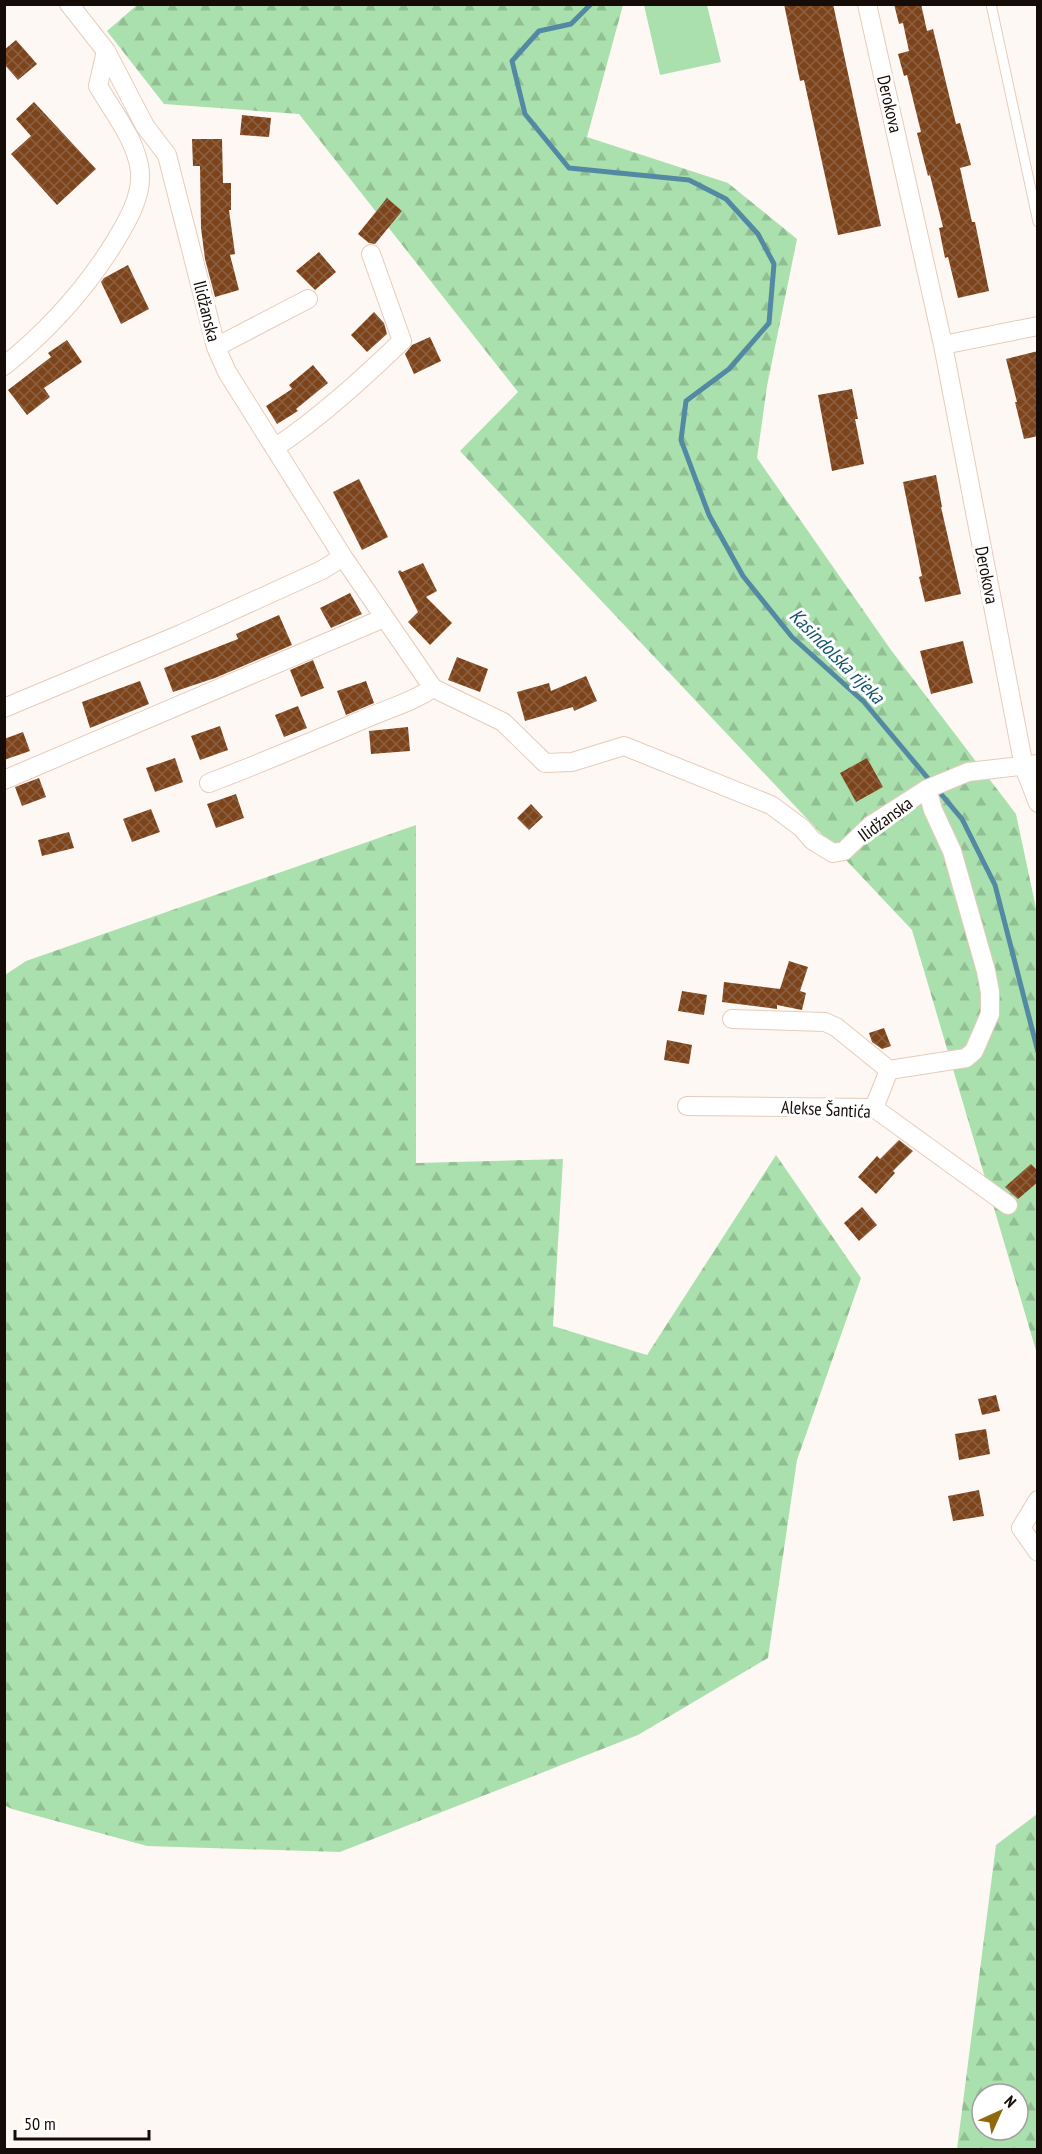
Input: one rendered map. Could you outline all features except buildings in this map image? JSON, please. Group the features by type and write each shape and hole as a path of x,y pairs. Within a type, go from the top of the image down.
{"street":[{"name":"Ilidžanska","path":"69,4 106,51 145,126 168,155 216,347 227,372 343,557 433,688 503,722 545,763 572,762 624,746 771,805 802,828 812,840 834,853 844,851 871,825 927,789 933,810 952,851 986,971 990,992 990,1014 974,1051 966,1058 889,1070"},
{"name":"Derokova","path":"867,4 943,345 1038,803"},
{"path":"4,366 28,347 84,289 134,206 140,172 135,152 98,86 106,51"},
{"path":"276,447 360,382 402,341 371,254"},
{"path":"216,347 308,299"},
{"path":"943,345 1038,326"},
{"path":"4,708 181,634 322,570 343,557"},
{"path":"4,780 384,618"},
{"path":"209,783 286,754 418,698 433,688"},
{"path":"927,789 968,772 1031,765"},
{"path":"732,1019 825,1023 836,1028 889,1070 874,1108"},
{"name":"Alekse Šantića","path":"687,1106 874,1108 1008,1205"},
{"path":"1038,1500 1021,1528 1038,1552"}],"lane":[{"path":"992,4 1038,222"}],"green space":[{"path":"137,5 623,5 587,137 728,183 797,239 767,386 757,458 891,650 1016,814 1037,913 1037,1354 912,930 460,451 518,392 299,114 164,104 107,31"},
{"path":"644,5 707,5 721,62 660,75"},
{"path":"416,825 416,1163 563,1159 553,1326 647,1355 776,1155 861,1278 797,1460 768,1658 638,1735 340,1852 147,1846 12,1809 4,1805 5,975 26,961"},
{"path":"1037,1814 1037,2149 957,2149 996,1845"}],"waterway":[{"name":"Kasindolska rijeka","path":"591,4 571,24 539,31 512,61 525,114 569,168 689,180 726,199 758,234 774,264 769,323 729,369 686,401 681,440 709,515 743,576 792,637 864,702 962,819 995,885 1038,1052"}]}
